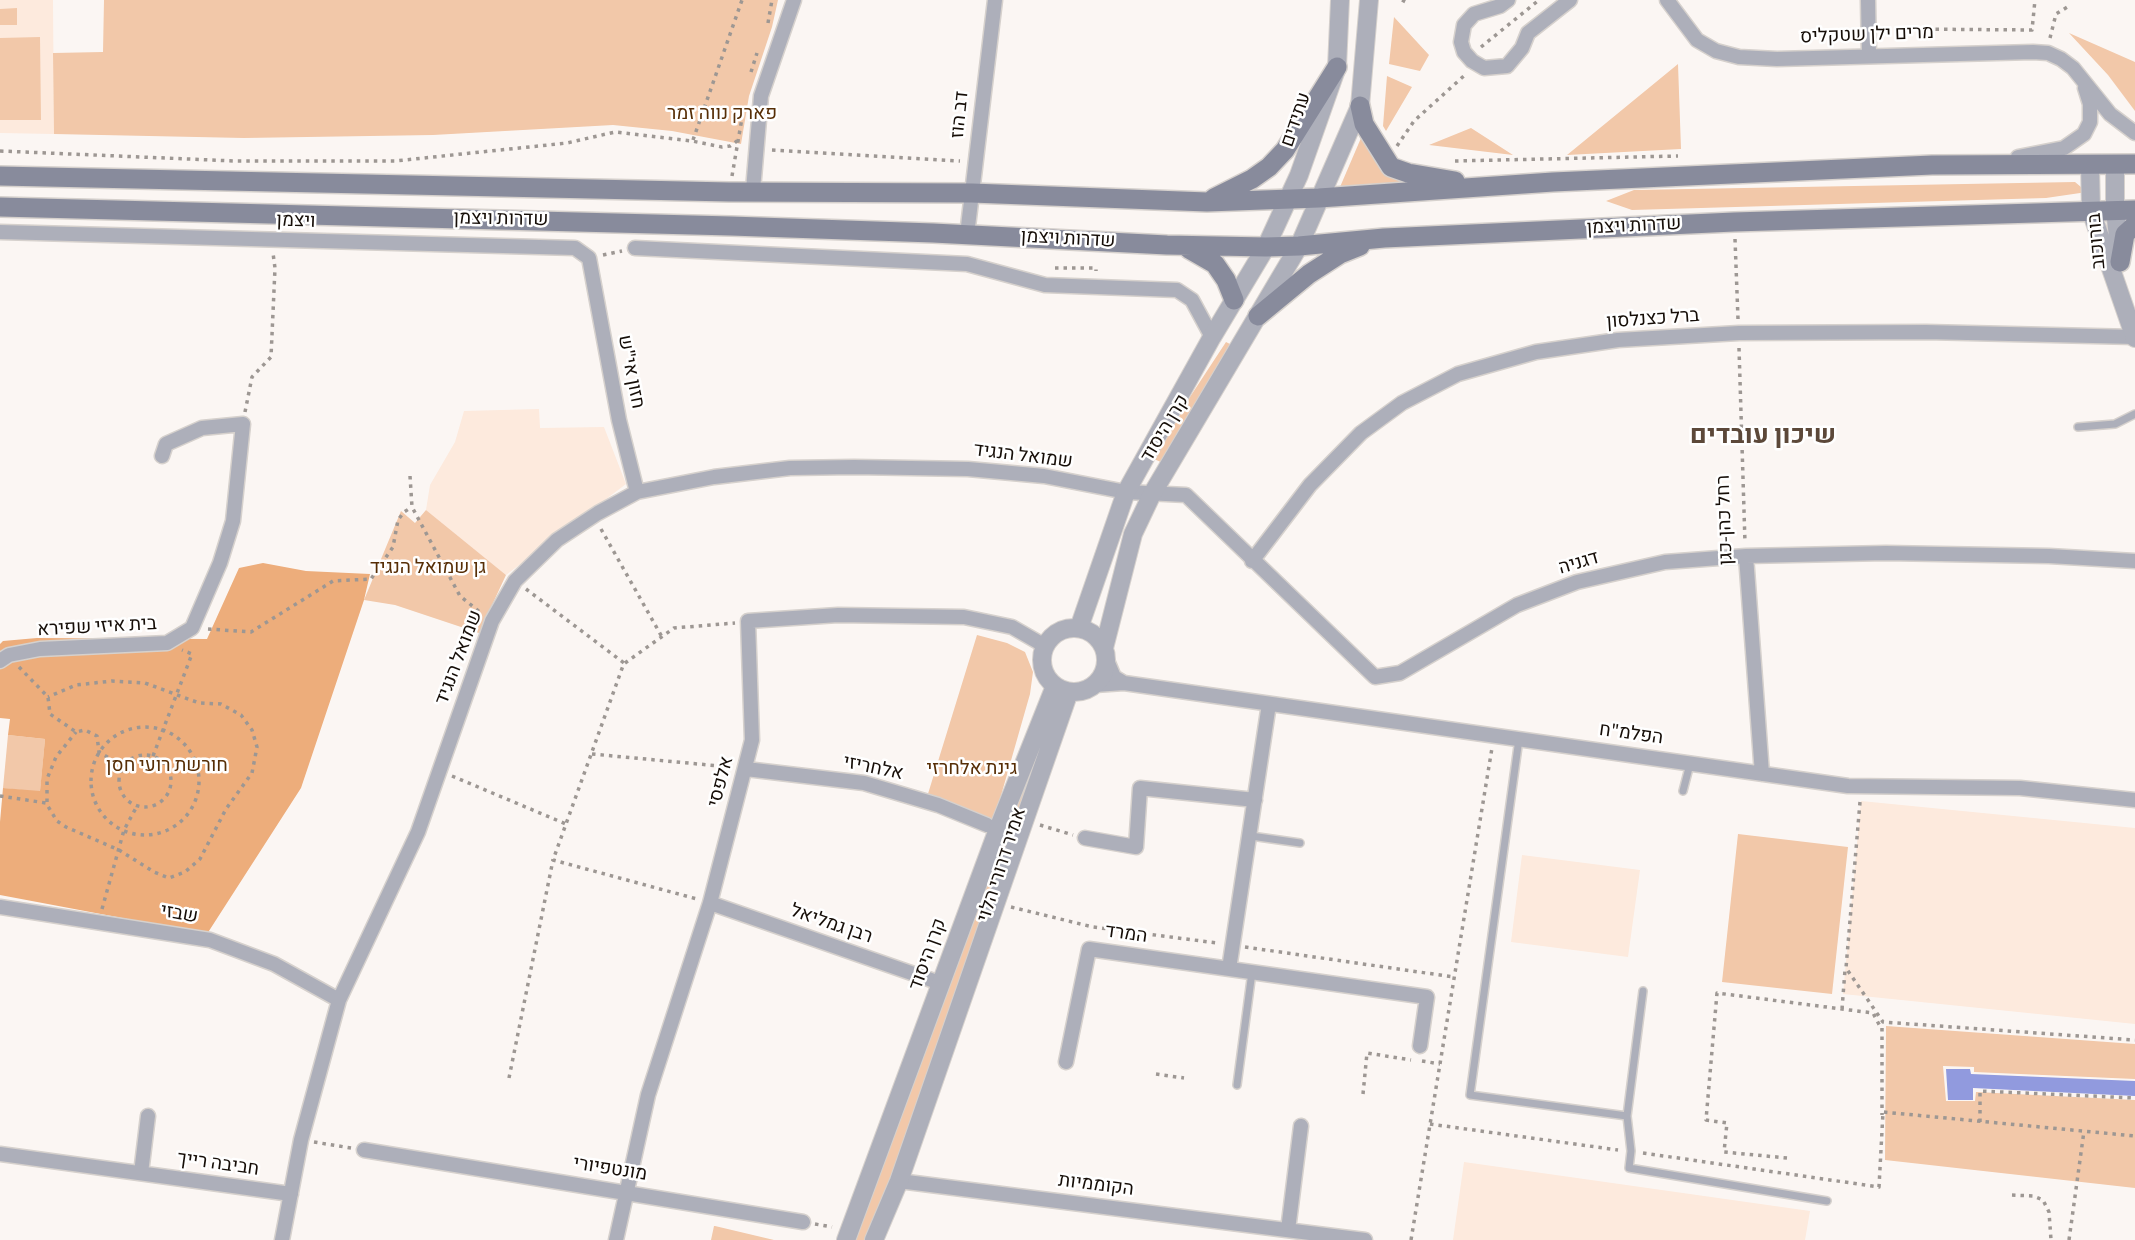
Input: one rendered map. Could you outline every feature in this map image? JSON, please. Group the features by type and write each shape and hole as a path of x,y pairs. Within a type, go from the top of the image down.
{"main road":[{"path":"1207,202 1269,167 1285,150 1337,67"},
{"path":"1360,106 1364,124 1391,167 1408,173 1487,187"},
{"name":"שדרות ויצמן","path":"0,176 715,191 972,193 1207,202 1963,164 2125,164"},
{"name":"שדרות ויצמן","path":"0,207 731,226 1266,247 1384,238 1734,222 2135,210"},
{"path":"2120,262 2125,234 2135,225"},
{"path":"1258,316 1294,285 1326,263 1353,248 1384,238"},
{"path":"1167,245 1197,252 1215,264 1226,280 1234,300"}],"street":[{"path":"753,190 761,96 794,0"},
{"name":"דב הוז","path":"967,235 995,0"},
{"name":"עתידים","path":"1266,247 1299,175 1337,67 1340,0"},
{"path":"1299,246 1360,106 1370,0"},
{"path":"1508,0 1500,6 1474,14 1464,25 1461,42 1468,57 1484,68 1507,66 1522,48 1528,33 1570,0"},
{"name":"מרים ילן שטקליס","path":"1667,0 1697,40 1716,51 1739,57 1777,59 1907,54 2048,53 2061,59 2110,114 2135,133"},
{"path":"1868,0 1869,55"},
{"path":"1963,164 2041,154 2074,143 2084,134 2090,122 2090,104 2082,80"},
{"name":"בורוכוב","path":"2090,164 2091,211 2135,337"},
{"name":"בורוכוב","path":"2125,164 2115,210 2126,313"},
{"name":"ויצמן","path":"0,232 575,248 589,258"},
{"name":"קרן היסוד","path":"1105,653 1133,534 1152,494 1299,246"},
{"name":"קרן היסוד","path":"1079,628 1126,492 1212,337 1266,247"},
{"path":"635,248 967,264 1045,285 1177,290 1192,300 1212,337"},
{"name":"חזון אי\"ש","path":"589,258 619,420 637,492"},
{"name":"ברל כצנלסון","path":"1252,561 1310,485 1361,433 1402,403 1458,374 1536,352 1618,340 1739,334 1926,332 2135,337"},
{"path":"163,457 166,444 202,428 243,424 233,521 220,563 192,628"},
{"name":"שמואל הנגיד","path":"282,1240 301,1140 339,1000 418,832 492,621 515,581 557,540 594,515 637,492 715,477 777,470 854,467 968,469 1031,475 1126,492"},
{"name":"דגניה","path":"1126,492 1186,495 1375,677 1400,673 1517,606 1577,582 1665,562 1746,556 1913,554 2049,556 2135,561"},
{"name":"רחל כהן-כגן","path":"1746,556 1762,774"},
{"path":"748,621 838,615 964,617 1012,627 1045,646"},
{"name":"אלפסי","path":"616,1240 648,1095 709,903 746,769 752,740 748,621"},
{"name":"בית איזי שפירא","path":"0,661 9,655 40,649 167,643 192,628"},
{"path":"1105,653 1101,677 1095,685 1078,693 1062,689 1048,680 1042,664 1045,646 1059,632 1079,628 1090,632 1105,653 1114,677 1124,683"},
{"name":"הפלמ\"ח","path":"1095,685 1124,683 1861,786 2020,788 2135,800"},
{"path":"874,1240 899,1181 995,905 1062,689"},
{"name":"קרן היסוד","path":"848,1235 940,984 1062,689"},
{"path":"1229,969 1269,704"},
{"name":"אלחריזי","path":"746,769 864,783 938,805 987,825"},
{"path":"1085,838 1136,847 1140,788 1255,800"},
{"name":"רבן גמליאל","path":"709,903 940,984"},
{"name":"שבזי","path":"0,907 210,940 274,964 339,1000"},
{"name":"המרד","path":"1066,1062 1089,949 1427,997 1420,1046"},
{"path":"141,1173 148,1116"},
{"path":"1288,1230 1301,1126"},
{"name":"מונטפיורי","path":"364,1150 803,1222"},
{"name":"חביבה רייך","path":"0,1154 291,1194"},
{"name":"הקוממיות","path":"899,1181 1365,1240"}],"lane":[{"path":"2078,427 2115,424 2135,414"},
{"path":"1519,739 1470,1095 1627,1116"},
{"path":"1683,790 1690,763"},
{"path":"1251,836 1300,843"},
{"path":"1237,1085 1252,972"},
{"path":"1643,991 1627,1116 1631,1151 1629,1168 1827,1201"}],"path":[{"path":"692,141 742,0"},
{"path":"1468,57 1539,0"},
{"path":"1907,54 1905,29 2032,30 2035,0"},
{"path":"2049,44 2056,14 2069,6"},
{"path":"0,151 235,161 395,161 567,143 615,132 722,147 737,141"},
{"path":"756,149 975,162"},
{"name":"רחל כהן-כגן","path":"1734,222 1746,556"},
{"path":"243,424 252,377 271,357 275,268 271,240"},
{"path":"589,258 635,248"},
{"path":"410,476 412,507 460,596 492,621"},
{"path":"192,628 251,632 332,581 371,579 393,547 398,520 412,507"},
{"path":"594,515 662,637"},
{"path":"515,581 624,663"},
{"path":"509,1078 553,860 624,663 674,628 748,621"},
{"path":"153,756 192,654 167,643"},
{"path":"48,697 76,685 112,681 145,683 200,702 221,704 241,715 252,730 257,747 252,773 226,810 200,859 185,872 169,878 119,850 57,821 47,803 47,779 56,757 76,732 85,730 97,736 99,752"},
{"path":"34,684 48,697 50,714 76,732"},
{"path":"144,727 176,737 188,749 196,764 199,781 196,798 188,813 176,825 159,833 141,835 124,830 107,820 96,805 91,788 92,769 99,752 112,738 127,730 144,727"},
{"path":"1411,1240 1493,735"},
{"path":"99,752 124,767"},
{"path":"592,754 746,769"},
{"path":"153,756 169,770 171,787 161,802 154,806 137,806 129,801 120,788 119,779 131,759 153,756"},
{"path":"439,771 566,824"},
{"path":"1842,1009 1861,786"},
{"path":"0,796 47,803"},
{"path":"98,922 124,830 137,806"},
{"path":"1023,821 1085,838"},
{"path":"553,860 709,903"},
{"path":"995,905 1093,927 1454,977"},
{"path":"1430,1124 1880,1187 1883,1022 1846,968"},
{"path":"1787,1158 1724,1152 1727,1122 1706,1120 1717,993 1873,1013 1882,1030"},
{"path":"1883,1022 2135,1040"},
{"path":"1363,1094 1367,1053 1440,1064"},
{"path":"1156,1074 1184,1078"},
{"path":"1980,1122 1980,1091 2135,1098"},
{"path":"1882,1119 1883,1112 2135,1136"},
{"path":"2070,1240 2084,1131"},
{"path":"301,1140 364,1150"},
{"path":"2012,1195 2033,1196 2043,1200 2049,1212 2051,1240"},
{"path":"803,1222 848,1235"}],"shaded area":[{"path":"0,0 53,0 54,134 0,133"},
{"path":"539,409 540,428 604,427 626,484 506,575 426,510 430,485 455,442 464,411"},
{"path":"1861,801 2135,828 2135,1024 1843,994"},
{"path":"1522,855 1640,870 1628,957 1511,942"},
{"path":"1464,1162 1810,1211 1805,1240 1453,1240"}],"green space":[{"name":"פארק נווה זמר","path":"104,0 778,0 749,96 741,144 672,131 613,125 433,135 244,138 54,134 53,53 103,52"},
{"path":"17,8 17,25 0,25 0,9"},
{"path":"1394,17 1429,55 1420,71 1389,64"},
{"path":"2069,33 2135,62 2135,111 2108,75"},
{"path":"40,37 41,120 0,120 0,38"},
{"path":"1678,64 1681,149 1567,155"},
{"path":"1387,76 1412,87 1386,131 1383,126"},
{"path":"1471,128 1513,155 1429,145"},
{"path":"1361,138 1387,169 1434,186 1340,187"},
{"path":"2075,182 2087,192 2046,198 1632,210 1606,201 1634,190"},
{"path":"1226,342 1234,346 1163,463 1154,459 1165,435"},
{"name":"גן שמואל הנגיד","path":"426,510 506,575 479,633 395,605 364,600 401,511 415,523"},
{"name":"חורשת רועי חסן","path":"263,563 306,571 370,574 364,600 301,788 207,934 0,895 3,788 40,791 45,739 8,735 10,719 0,718 0,644 3,641 37,638 207,639 239,568"},
{"name":"גינת אלחרזי","path":"977,635 1007,643 1025,652 1033,672 1030,694 994,820 927,797"},
{"path":"1061,698 870,1240 850,1240 1006,819"},
{"path":"8,735 45,739 40,792 3,788"},
{"path":"1738,834 1848,847 1832,994 1722,982"},
{"path":"1886,1026 2135,1044 2135,1079 1974,1072 1974,1067 1943,1066 1946,1101 1975,1101 1976,1092 2135,1100 2135,1188 1885,1160"},
{"path":"715,1226 774,1240 711,1240"}],"water":[{"path":"1946,1069 1970,1069 1971,1074 2135,1081 2135,1096 1973,1088 1973,1100 1948,1100"}],"district":[{"name":"שיכון עובדים","path":"1763,437"}]}
